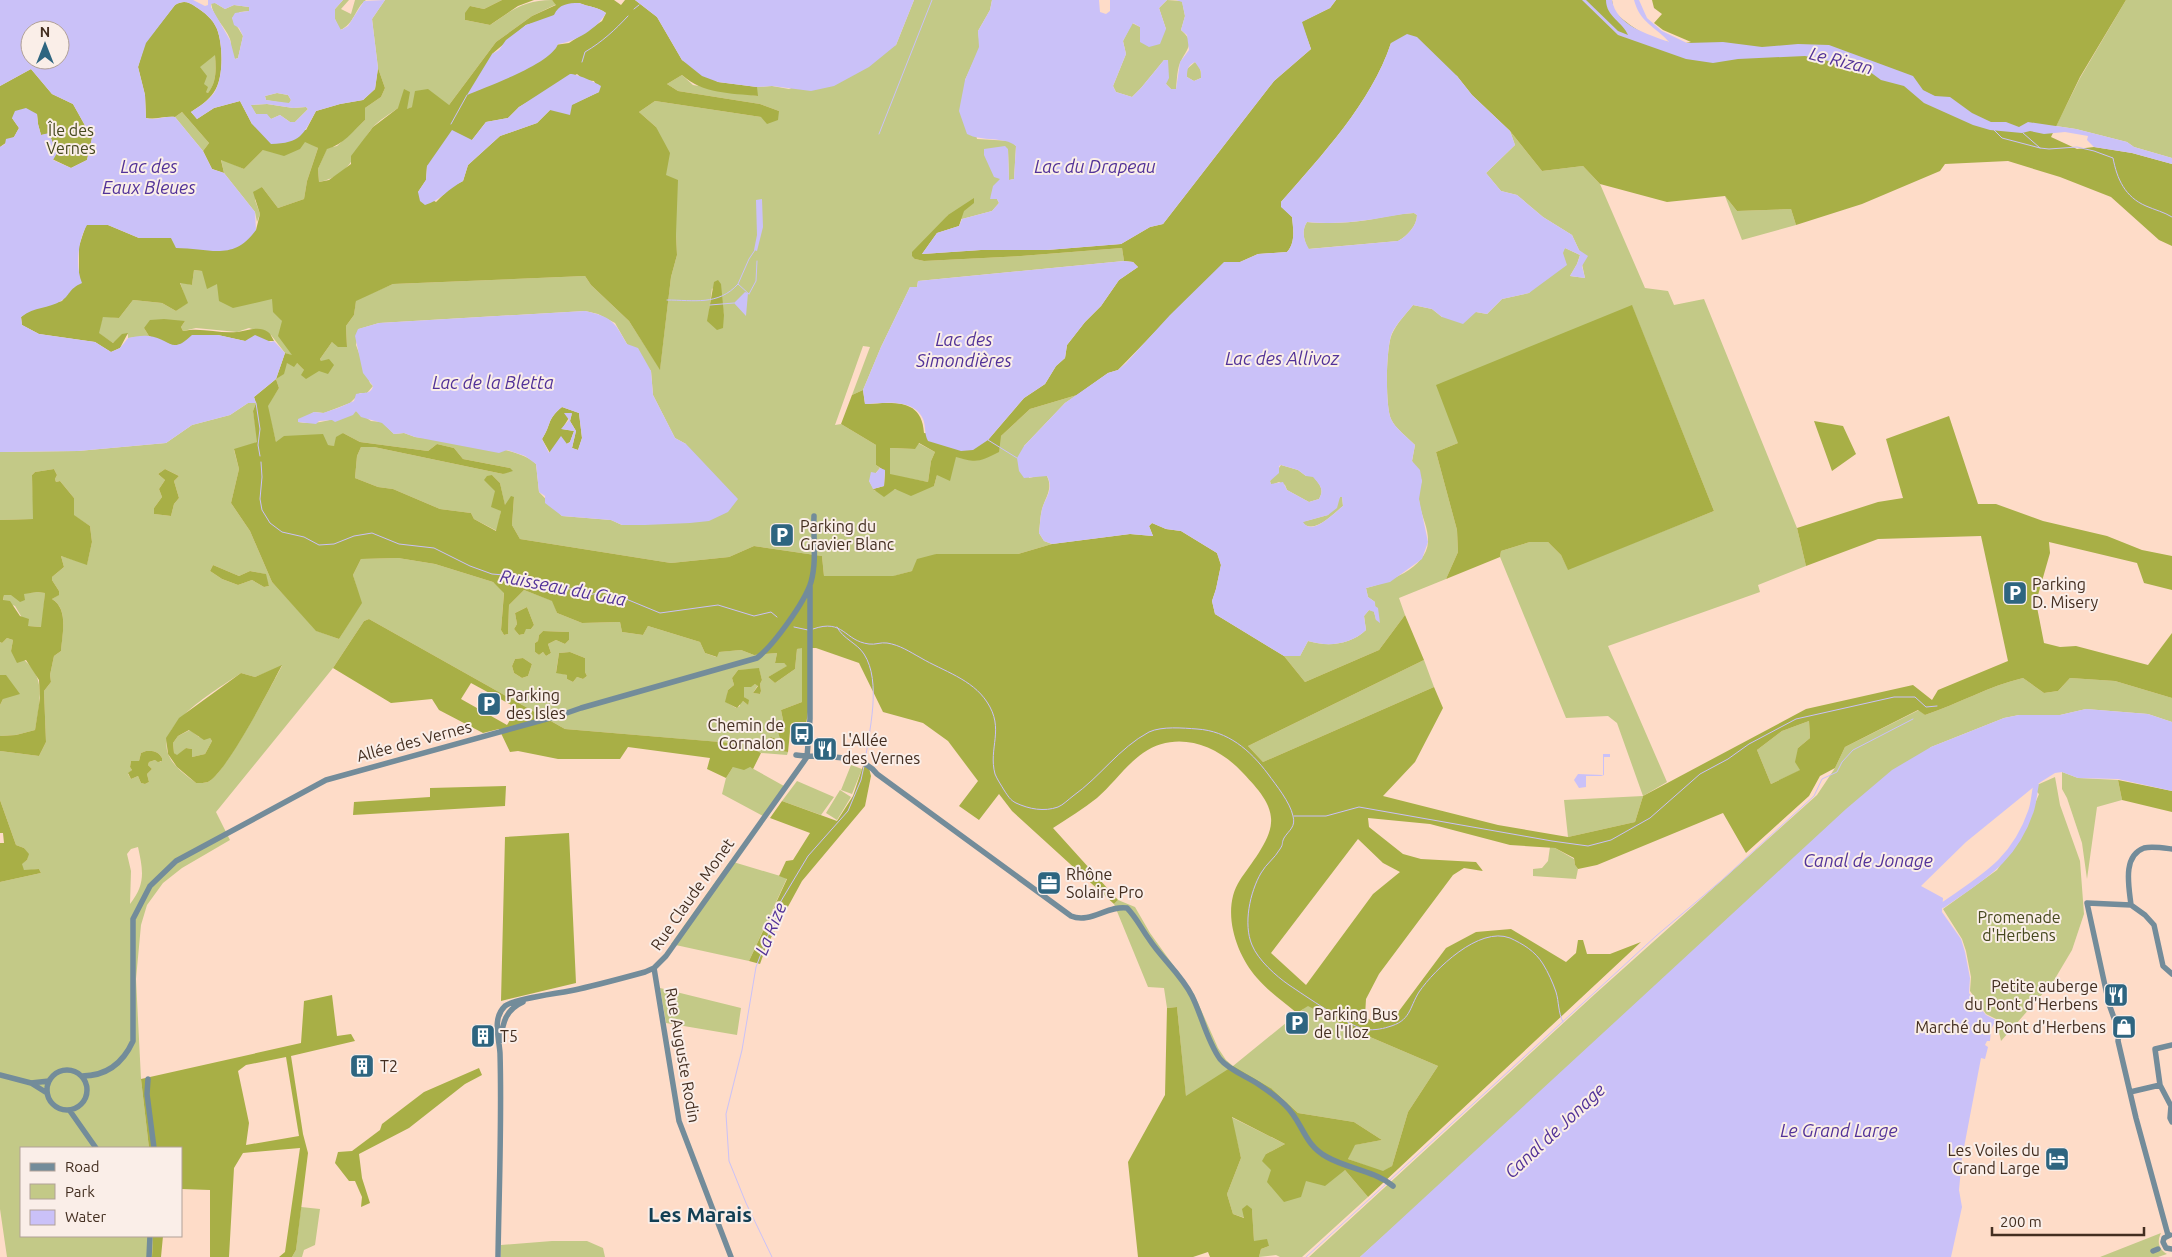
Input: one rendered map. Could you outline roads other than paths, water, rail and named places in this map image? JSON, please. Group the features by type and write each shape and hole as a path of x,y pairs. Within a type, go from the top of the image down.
{"street":[{"name":"Allée des Vernes","path":"88,1088 96,1076 112,1069 121,1060 128,1052 134,1039 132,919 150,886 176,861 326,780 757,658 766,652 810,584 814,516"},
{"path":"807,756 810,720 810,584"},
{"path":"796,755 844,758 869,765 877,774 1064,911 1078,919 1117,906 1128,908 1138,919 1149,939 1177,972 1192,995 1221,1060 1232,1069 1260,1085 1287,1106 1314,1149 1327,1158 1385,1180 1392,1186"},
{"name":"Rue Claude Monet","path":"498,1257 501,1107 499,1048 504,1020 508,1012 518,1004 533,998 610,982 654,968 666,956 807,756"},
{"path":"2131,905 2129,864 2133,857 2143,848 2172,849"},
{"path":"2172,974 2163,966 2154,925 2145,915 2131,905 2087,903 2109,1004 2119,1032 2118,1041 2130,1092 2170,1235 2164,1238 2163,1244 2166,1248 2172,1249"},
{"name":"Rue Auguste Rodin","path":"654,968 679,1121 731,1257"},
{"path":"2172,1045 2155,1049 2160,1085 2171,1106 2170,1118 2172,1122"},
{"path":"82,1076 88,1088 86,1099 78,1108 70,1111 57,1108 49,1099 47,1093 49,1081 58,1072 71,1070 82,1076 96,1076"},
{"path":"0,1075 31,1083 47,1093"},
{"path":"148,1079 147,1094 154,1147"},
{"path":"31,1083 49,1081"},
{"path":"2130,1092 2160,1085"},
{"path":"78,1108 78,1123"},
{"path":"70,1111 95,1147"},
{"path":"148,1257 150,1237"}],"water":[{"name":"Lac des Eaux Bleues","path":"0,0 193,0 205,6 208,5 208,0 343,0 335,9 335,19 341,30 348,26 364,1 385,0 372,19 378,68 375,89 363,100 316,111 300,136 289,142 271,144 252,124 240,101 214,108 197,119 191,112 214,93 220,79 222,61 219,36 211,19 196,7 183,2 175,5 146,43 138,67 145,95 146,118 175,117 203,151 212,169 224,173 255,212 256,230 239,246 230,250 210,251 176,248 171,238 139,238 108,225 87,225 81,238 78,254 82,283 61,301 26,313 21,317 22,325 39,334 95,342 111,352 120,348 128,338 143,336 156,337 174,345 185,341 192,335 218,335 245,341 255,335 271,342 274,341 285,353 276,379 254,397 256,403 248,403 230,415 192,425 166,443 78,451 0,452 0,147 5,144 6,139 14,137 19,128 12,118 15,111 26,108 37,114 41,135 49,133 57,153 53,160 71,168 87,160 92,138 73,104 52,94 32,70 70,70 70,20 20,20 20,70 29,70 0,86","holes":["215,3 225,9 234,5 249,7 249,11 235,13 232,18 234,25 239,28 243,36 238,58 235,59 230,40 211,7 211,4","277,93 288,95 291,100 289,103 266,100 265,96","267,104 293,108 306,107 308,109 295,122 290,122 280,115 271,119 267,114 256,114 251,105"]},
{"path":"635,0 914,0 896,45 869,67 834,86 811,91 718,82 702,76 682,60 657,17"},
{"name":"Lac du Drapeau","path":"992,0 1099,0 1100,12 1106,14 1110,11 1110,0 1167,0 1159,8 1166,29 1160,44 1149,47 1140,42 1140,27 1133,23 1123,41 1126,54 1113,86 1116,92 1132,97 1164,60 1168,60 1169,78 1166,84 1171,89 1176,89 1180,62 1189,50 1187,35 1181,30 1185,16 1182,2 1176,0 1336,0 1330,8 1302,22 1311,49 1274,81 1163,224 1150,227 1121,244 1047,250 981,250 922,254 937,233 959,226 962,219 992,211 999,203 997,199 990,199 993,186 1000,179 994,177 984,155 984,149 1005,146 1008,149 1009,180 1014,179 1016,146 1005,141 979,138 967,134 959,111 965,80 979,47 978,31 990,10","holes":["1195,62 1201,71 1201,78 1194,81 1187,77 1188,68"]},
{"path":"1582,0 1586,0 1618,31 1628,35 1626,30 1609,11 1606,0 1612,0 1619,16 1626,22 1651,36 1669,42 1644,19 1634,0 1639,0 1647,18 1662,31 1687,43 1723,42 1762,47 1798,44 1829,45 1913,76 1923,90 1935,96 1950,97 1972,113 1991,122 2006,122 2019,127 2028,122 2076,129 2127,142 2134,147 2172,158 2172,164 2132,153 2094,147 2087,140 2088,136 2065,132 2044,134 2030,131 2022,133 1990,130 1973,125 1924,103 1904,86 1881,80 1866,69 1805,56 1738,59 1713,63 1686,59 1618,35"},
{"path":"579,3 597,8 606,13 592,29 572,40 558,44 553,52 532,67 467,95 492,54 499,50 506,40 526,25 554,15 561,6"},
{"name":"Lac des Allivoz","path":"1407,34 1417,37 1457,76 1472,95 1510,131 1515,145 1486,173 1501,191 1517,195 1543,217 1572,235 1579,250 1588,256 1582,266 1585,278 1570,276 1580,255 1565,248 1563,253 1567,265 1529,293 1502,299 1487,314 1476,312 1463,324 1442,317 1432,309 1413,305 1396,326 1390,340 1387,362 1389,412 1393,422 1415,445 1412,461 1420,470 1422,481 1419,499 1428,542 1422,559 1390,582 1366,588 1368,597 1375,602 1375,606 1378,608 1380,623 1376,620 1374,612 1369,610 1364,616 1366,630 1353,639 1331,644 1308,641 1300,656 1284,656 1215,614 1212,601 1221,565 1217,553 1181,531 1166,529 1152,523 1149,526 1153,536 1130,534 1052,544 1044,541 1039,533 1040,518 1050,489 1049,481 1047,476 1024,478 1019,471 1017,458 1024,446 1065,403 1108,373 1118,370 1126,363 1170,315 1224,262 1240,262 1258,254 1287,252 1293,239 1292,217 1281,207 1281,202 1329,147 1358,107 1371,87 1391,43","holes":["1414,213 1417,215 1417,219 1413,227 1398,241 1309,249 1305,239 1304,229 1307,222 1352,222","1279,466 1298,470 1306,476 1313,477 1321,489 1319,499 1309,502 1287,490 1283,482 1271,484 1270,481 1279,473","1340,497 1342,497 1343,506 1323,522 1312,527 1307,526 1303,522 1328,515 1337,508"]},
{"path":"570,74 586,78 601,86 599,92 572,105 570,115 550,110 537,123 500,136 468,165 463,181 430,203 425,205 420,201 418,192 426,180 427,166 452,130 472,140 486,122 508,118 519,107"},
{"path":"762,199 763,227 757,251 754,250 757,235 756,200"},
{"name":"Lac des Simondières","path":"1124,261 1133,262 1138,267 1119,280 1101,306 1085,322 1067,345 1065,358 1056,366 1045,384 1024,398 988,440 973,450 961,451 928,441 923,419 919,412 913,408 897,403 865,404 863,390 881,347 910,287 917,287 918,281"},
{"path":"745,292 748,293 746,316 734,303"},
{"name":"Lac de la Bletta","path":"585,311 601,315 615,325 627,344 638,348 651,371 653,395 675,438 686,444 738,499 728,512 709,521 690,523 622,525 611,520 562,516 545,503 545,496 539,492 536,464 525,456 507,450 499,453 415,437 404,433 394,434 382,423 361,417 356,411 353,415 335,422 332,420 319,421 316,424 298,422 298,419 314,412 323,413 354,401 356,394 366,393 372,389 373,386 363,373 355,336 358,329 379,323","holes":["562,407 579,413 582,438 578,450 572,448 576,431 570,421 572,413 564,413 569,420 561,429 574,431 570,442 567,444 561,436 549,453 542,439 551,419"]},
{"path":"880,468 885,470 884,486 873,489 869,481 871,472 876,473"},
{"path":"2086,709 2148,714 2172,722 2172,791 2118,779 2078,778 2062,772 2055,773 2036,785 1966,842 1921,886 1943,898 1942,912 1961,939 1965,952 1970,978 1969,993 1986,1015 1996,1020 1991,1029 1990,1041 1987,1041 1985,1045 1988,1047 1985,1059 1981,1058 1962,1158 1959,1190 1962,1207 1951,1257 1360,1257 1846,809 1892,770 1931,747 2004,718 2019,715 2060,715"},
{"path":"1603,754 1610,754 1610,757 1604,757 1604,775 1586,776 1586,787 1579,788 1574,780 1578,774 1603,775"}],"waterway":[{"path":"879,134 932,0"},
{"path":"634,9 639,5"},
{"path":"582,62 585,52 608,36 628,16"},
{"path":"451,124 467,95"},
{"name":"Le Rizan","path":"1993,129 2002,138 2040,148"},
{"name":"Le Rizan","path":"2023,133 2040,148 2077,147 2113,158 2117,173 2127,192 2146,206 2172,217"},
{"path":"738,284 755,250"},
{"path":"749,294 756,281 757,261"},
{"path":"667,300 696,301 714,299 722,296 738,284 749,294"},
{"path":"710,305 734,303"},
{"name":"Ruisseau du Gua","path":"256,403 260,429 258,445 260,456"},
{"path":"988,440 1017,458"},
{"name":"Ruisseau du Gua","path":"261,462 260,499 262,510 270,523 282,532 304,537 319,545 334,544 354,536 372,533 399,544 434,548 470,566 492,574 516,576 558,588 572,589 589,595 601,592 614,594 660,613 718,605 754,616 771,612 777,617"},
{"name":"Ruisseau du Gua","path":"813,629 831,626 838,628 861,642 896,645 957,676 973,687 987,702 995,721 996,730 993,756 995,774 1011,799 1026,807 1042,810 1060,806 1083,788 1128,746 1154,730 1173,728 1197,729 1219,734 1237,743 1254,757 1275,783 1289,805 1294,820 1293,826 1284,838 1281,847 1263,870 1254,889 1248,918 1249,937 1252,945 1263,962 1289,985 1315,1003 1357,1027 1373,1030 1388,1027 1401,1021 1405,1018 1426,983 1447,962 1472,944 1485,938 1498,936 1510,938 1520,943 1540,959 1555,989 1563,1022"},
{"name":"Ruisseau du Gua","path":"794,627 808,630"},
{"name":"La Rize","path":"837,627 864,654 872,678 873,707 865,762"},
{"path":"1294,816 1326,816 1359,807 1588,846 1611,840 1650,818 1700,774 1728,759 1749,744 1796,719 1894,697 1915,697 1926,707 1937,706"},
{"path":"1389,1181 1656,936 1722,880 1814,796 1822,779 1837,772 1842,762 1853,750 1913,719"},
{"name":"La Rize","path":"772,1257 746,1203 729,1161 726,1114 742,1050 756,967 781,901 808,856 848,811 861,780 864,766"},
{"path":"1943,905 1996,866 2016,843 2032,808 2036,785"},
{"path":"1306,1257 1386,1184"}],"place":[{"name":"Parking du Gravier Blanc","path":"782,535"},
{"name":"Parking D. Misery","path":"2015,593"},
{"name":"Parking des Isles","path":"489,704"},
{"name":"Chemin de Cornalon","path":"802,734"},
{"name":"L'Allée des Vernes","path":"825,749"},
{"name":"Rhône Solaire Pro","path":"1049,883"},
{"name":"Petite auberge du Pont d'Herbens","path":"2116,995"},
{"name":"Parking Bus de l'Iloz","path":"1297,1023"},
{"name":"Marché du Pont d'Herbens","path":"2124,1027"},
{"name":"T5","path":"483,1036"},
{"name":"T2","path":"362,1066"},
{"name":"Les Voiles du Grand Large","path":"2057,1159"}],"district":[{"name":"Les Marais","path":"700,1215"}],"park label":[{"name":"Île des Vernes","path":"71,139"},
{"name":"Promenade d'Herbens","path":"2019,926"}],"water label":[{"name":"Canal de Jonage","path":"1868,861"},
{"name":"Canal de Jonage","path":"1555,1131"},
{"name":"Le Grand Large","path":"1839,1131"}]}
